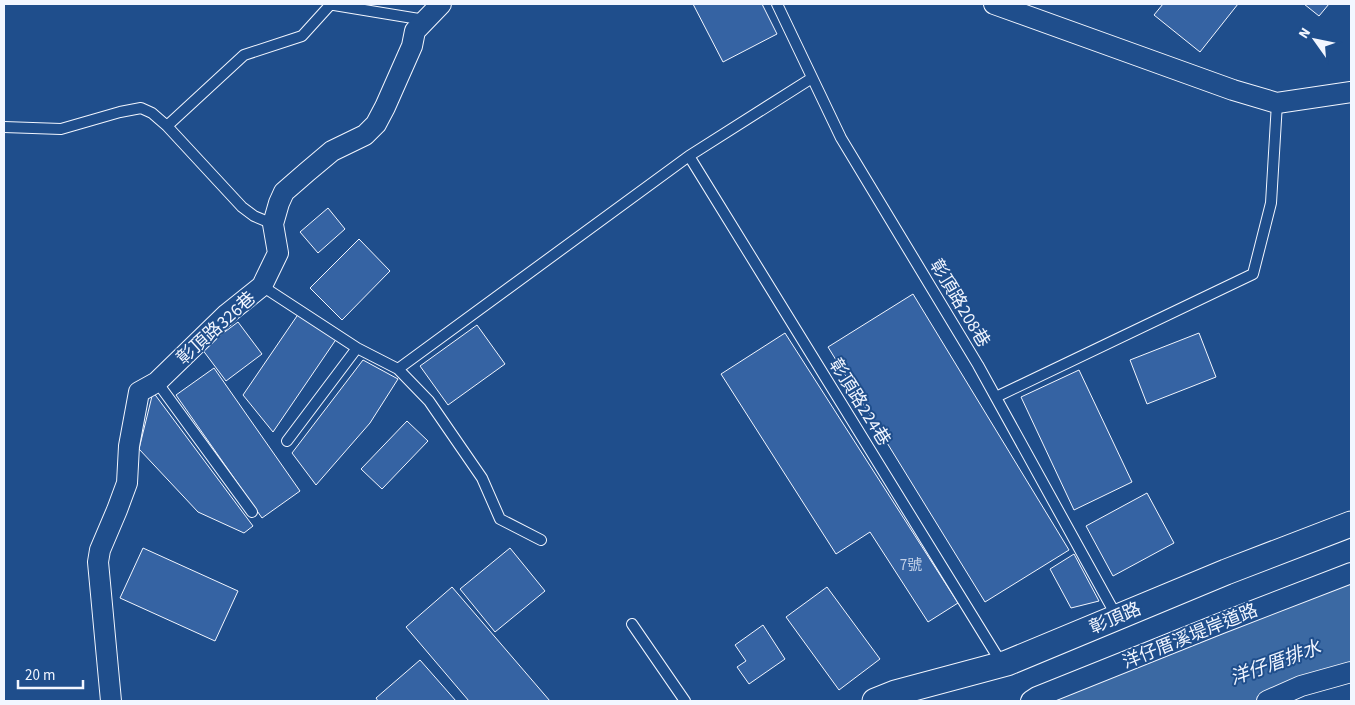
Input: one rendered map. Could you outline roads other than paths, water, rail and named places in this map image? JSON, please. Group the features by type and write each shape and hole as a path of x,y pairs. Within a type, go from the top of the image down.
{"street":[{"name":"彰頂路326巷","path":"110,701 98,562 100,550 127,483 129,446 139,392 157,382 227,314 262,286 278,253 274,224 284,192 332,151 365,135 376,124 412,46 415,31 441,4"},
{"path":"994,4 1233,90 1277,103 1351,92"},
{"name":"彰頂路","path":"875,701 895,693 1003,664 1226,572 1351,524"},
{"name":"洋仔厝溪堤岸道路","path":"1031,701 1218,624 1351,573"},
{"path":"1267,701 1301,686 1351,672"}],"lane":[{"path":"167,126 244,55 302,36 329,4 425,20"},
{"name":"彰頂路208巷","path":"777,4 841,138 996,396 1117,618"},
{"path":"398,369 689,156 812,78"},
{"path":"996,396 1253,274 1271,203 1277,103"},
{"path":"4,127 61,129 141,108 152,113 167,126 242,207 254,216 274,224"},
{"name":"彰頂路224巷","path":"689,156 1003,664"},
{"path":"262,286 357,348 398,369 429,401 482,478 500,519 542,540"},
{"path":"287,441 357,348"},
{"path":"157,382 252,512"},
{"path":"632,624 685,701"}],"water":[{"name":"洋仔厝排水","path":"1351,582 1351,667 1265,701 1045,701"}]}
